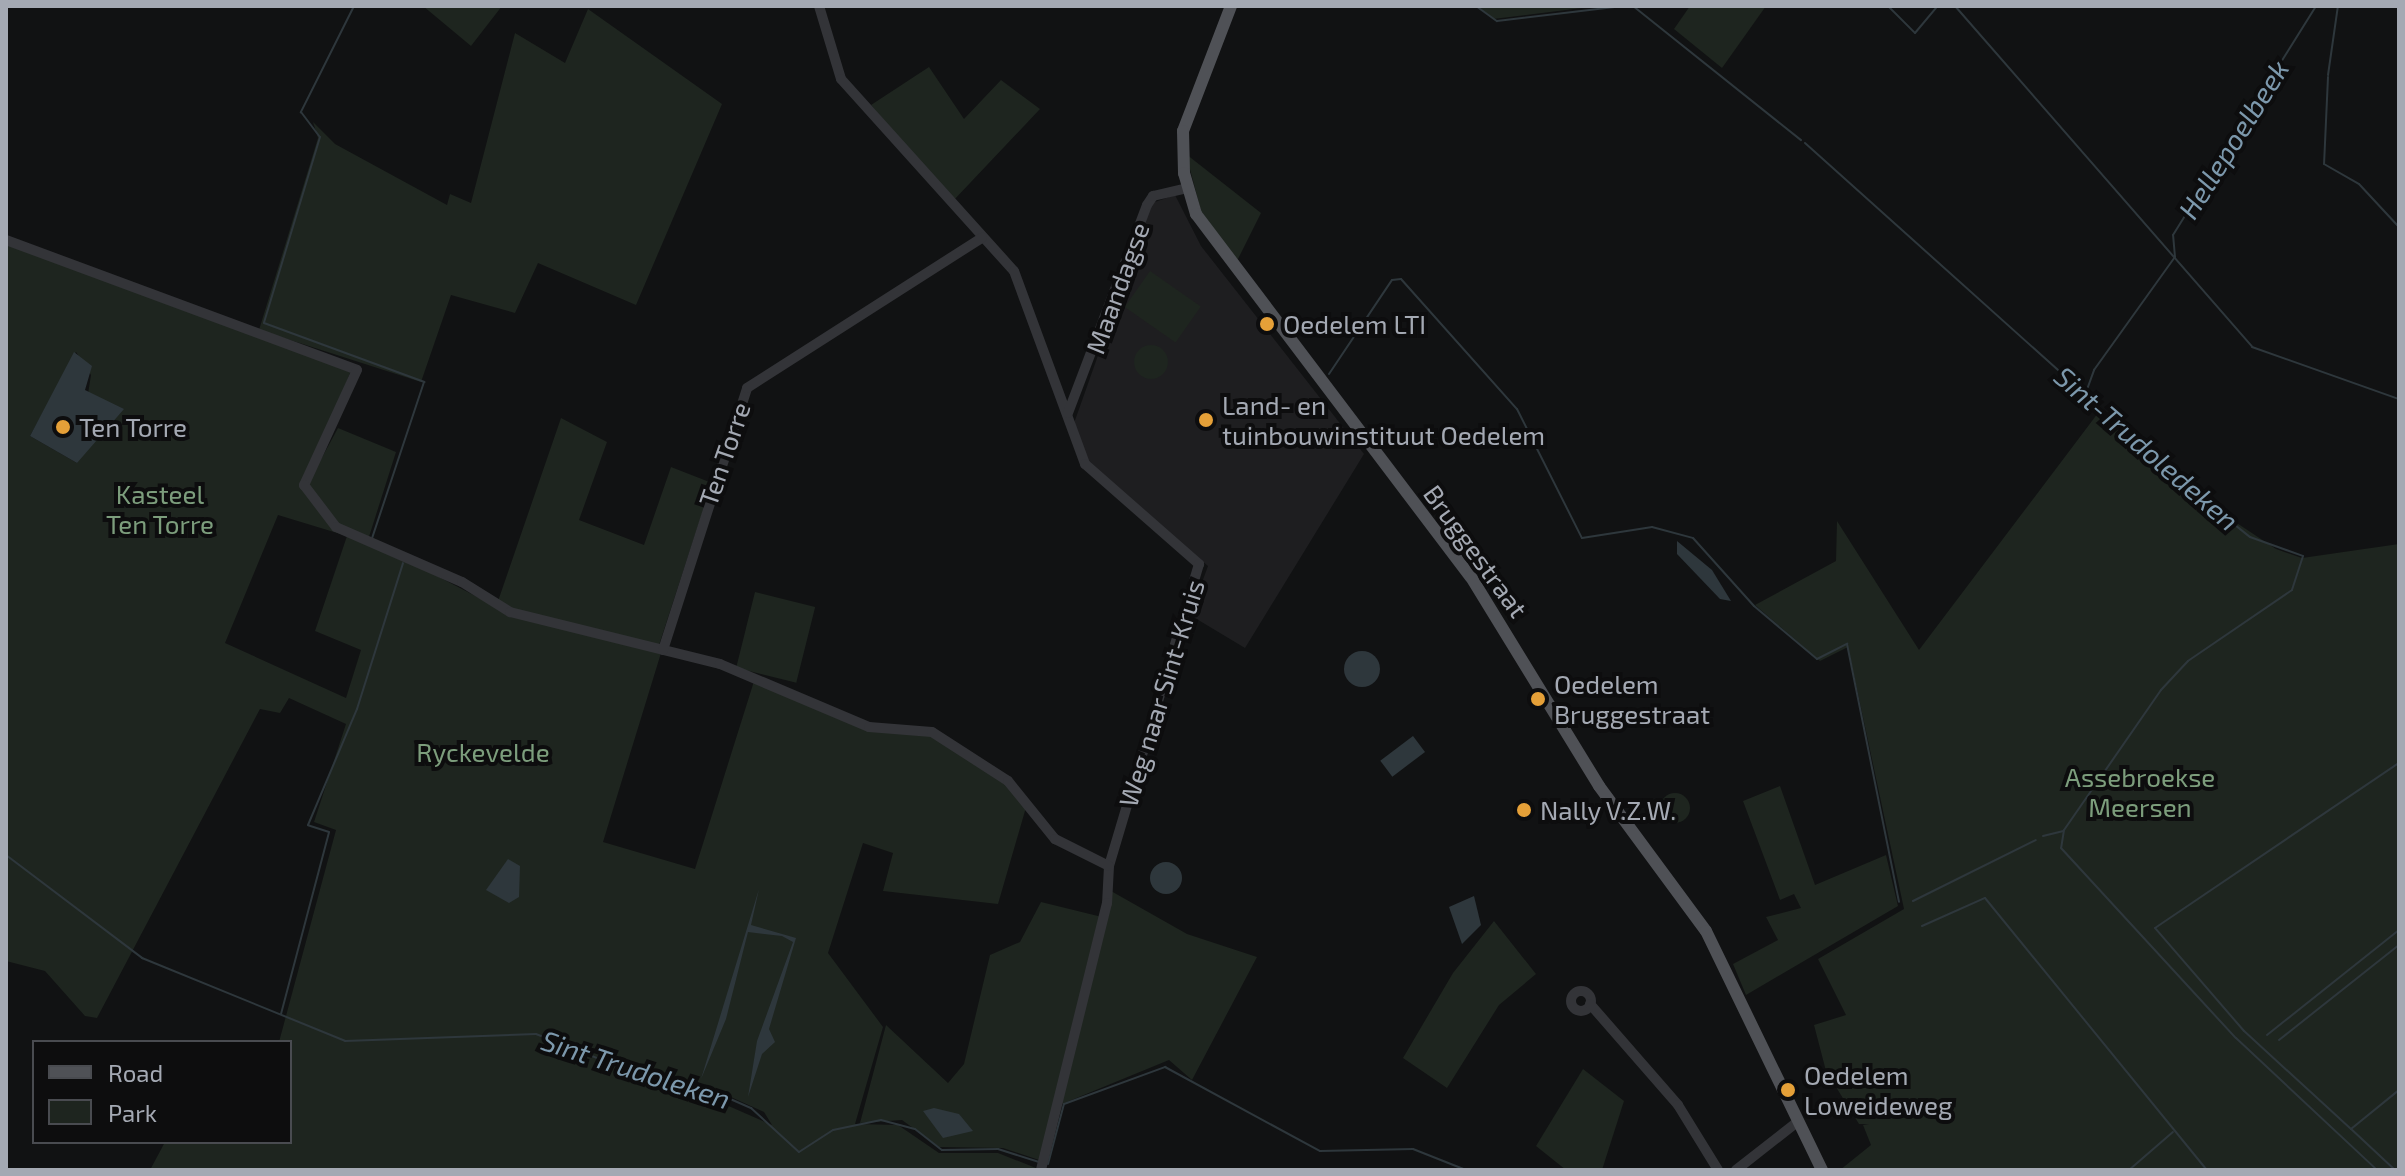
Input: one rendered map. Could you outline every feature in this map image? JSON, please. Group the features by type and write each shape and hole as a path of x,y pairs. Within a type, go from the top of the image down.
{"main road":[{"name":"Bruggestraat","path":"1231,6 1187,112 1187,188 1216,246 1471,577 1599,786 1706,931 1796,1123 1822,1170"}],"street":[{"name":"Weg naar Sint-Kruis","path":"819,6 841,79 1014,271 1085,464 1199,564 1109,866 1107,903 1041,1170"},
{"name":"Maandagse","path":"1068,413 1147,205 1153,196 1187,188"},
{"name":"Ten Torre","path":"663,650 747,388 982,238"},
{"path":"6,240 353,367 358,375 304,485 331,523 510,612 751,675 869,727 942,737 1008,781 1055,839 1109,866"},
{"path":"1590,1004 1663,1086 1718,1170"},
{"path":"1736,1170 1796,1123"}],"shaded area":[{"name":"Land- en tuinbouwinstituut Oedelem","path":"1175,195 1201,246 1364,454 1245,648 1190,615 1208,566 1090,467 1073,426 1152,203"},
{"path":"74,352 92,366 85,390 124,409 77,463 30,436"},
{"path":"1677,541 1712,570 1731,601 1720,599 1677,554"},
{"path":"1362,651 1375,656 1380,669 1375,682 1362,687 1349,682 1344,669 1349,656"},
{"path":"1413,736 1425,752 1392,777 1380,761"},
{"path":"508,859 520,866 519,897 509,903 486,890"},
{"path":"1166,862 1177,867 1182,878 1177,889 1166,894 1155,889 1150,878 1155,867"},
{"path":"759,889 751,925 796,938 769,1029 775,1042 762,1054 748,1097 757,1041 793,942 782,936 748,932 726,1019 701,1079"},
{"path":"1474,896 1481,925 1462,944 1449,907"},
{"path":"934,1108 959,1114 973,1131 943,1138 923,1111"}],"green space":[{"path":"423,6 502,6 471,46"},
{"path":"1476,6 1598,6 1493,19"},
{"path":"1690,6 1766,6 1722,68 1674,29"},
{"path":"588,9 722,104 636,305 538,263 515,313 451,295 421,382 259,330 318,138 313,122 335,144 447,205 450,194 471,203 515,33 565,63"},
{"path":"929,67 964,119 1001,80 1040,109 953,201 871,105"},
{"path":"1186,154 1261,213 1236,263 1201,211"},
{"path":"6,242 352,368 306,487 338,428 396,452 368,540 506,612 661,653 603,842 695,869 755,678 848,721 926,731 998,775 1027,804 998,904 883,891 893,853 863,843 828,953 883,1027 855,1124 898,1125 939,1153 998,1153 1041,1170 150,1170 164,1144 292,1144 292,1040 280,1040 336,830 314,822 346,724 289,698 280,713 260,709 97,1018 85,1016 45,971 6,961","holes":["76,352 91,375 77,463 30,436","278,515 347,536 315,631 361,650 346,698 225,643","638,1072 711,1088 764,1112 772,1125 708,1097 635,1081"]},
{"path":"1150,271 1201,307 1176,343 1125,307"},
{"path":"1151,345 1163,350 1168,362 1163,374 1151,379 1139,374 1134,362 1139,350"},
{"name":"Assebroekse Meersen","path":"2098,413 2193,494 2276,549 2302,558 2399,544 2399,1170 1840,1170 1871,1145 1863,1125 1869,1124 1859,1124 1826,1071 1814,1025 1846,1015 1818,959 1904,909 1848,647 1820,661 1755,605 1836,561 1837,521 1919,650"},
{"path":"561,418 607,442 579,520 644,545 671,467 712,483 658,648 497,604"},
{"path":"755,592 815,607 796,683 736,668"},
{"path":"1780,786 1815,885 1886,855 1898,906 1746,995 1733,964 1778,940 1766,917 1801,908 1794,894 1780,900 1743,801"},
{"path":"1675,793 1681,794 1689,802 1689,814 1681,822 1675,823 1669,822 1661,814 1660,808 1661,802 1669,794"},
{"path":"1111,891 1187,934 1257,957 1192,1080 1169,1060 1057,1106 1039,1160 1003,1148 939,1147 902,1120 860,1123 886,1025 948,1083 964,1064 990,955 1020,942 1041,902 1102,917"},
{"path":"1494,921 1536,974 1499,1005 1447,1088 1403,1058 1453,973"},
{"path":"1583,1069 1624,1101 1602,1170 1566,1170 1536,1146"}],"waterway":[{"path":"354,6 301,112 320,137 264,323 424,382 372,538"},
{"name":"Sint-Trudoledeken","path":"1476,6 1497,21 1623,6"},
{"name":"Sint-Trudoledeken","path":"1633,6 1801,140"},
{"path":"1888,6 1915,33 1938,6"},
{"path":"1955,6 2252,347 2399,399"},
{"name":"Hellepoelbeek","path":"2085,395 2094,370 2175,257 2173,235 2316,6"},
{"path":"2328,75 2338,6"},
{"path":"2328,77 2324,164 2359,184 2399,227"},
{"name":"Sint-Trudoledeken","path":"1805,143 2194,492 2250,537 2303,556 2292,590 2188,661 2161,690 2064,830 2061,848 2236,1038 2377,1170"},
{"path":"1329,374 1392,280 1401,279 1517,409 1582,538 1652,527 1693,538 1754,606 1817,659 1847,644 1899,902"},
{"path":"281,1014 329,832 308,825 357,709 403,563"},
{"path":"2351,1129 2244,1031 2155,928 2399,763"},
{"path":"2043,836 2063,831"},
{"path":"1913,901 2036,840"},
{"name":"Sint Trudoleken","path":"6,855 142,958 345,1041 536,1034 663,1084 712,1091 751,1108 799,1152 833,1130 881,1120 915,1129 942,1150 998,1149 1039,1162"},
{"path":"1922,926 1985,898 2207,1170"},
{"path":"2267,1035 2399,930"},
{"path":"2279,1040 2399,945"},
{"name":"Sint-Trudoledeken","path":"1048,1164 1064,1104 1165,1067 1320,1151 1413,1149 1466,1170"},
{"path":"2395,1170 2351,1129 2399,1090"},
{"path":"2129,1170 2173,1132"}],"place":[{"name":"Oedelem LTI","path":"1267,324"},
{"name":"Land- en tuinbouwinstituut Oedelem","path":"1206,420"},
{"name":"Ten Torre","path":"63,427"},
{"name":"Oedelem Bruggestraat","path":"1538,699"},
{"name":"Nally V.Z.W.","path":"1524,810"},
{"name":"Oedelem Loweideweg","path":"1788,1090"}],"park label":[{"name":"Kasteel Ten Torre","path":"160,509"},
{"name":"Ryckevelde","path":"483,752"}]}
